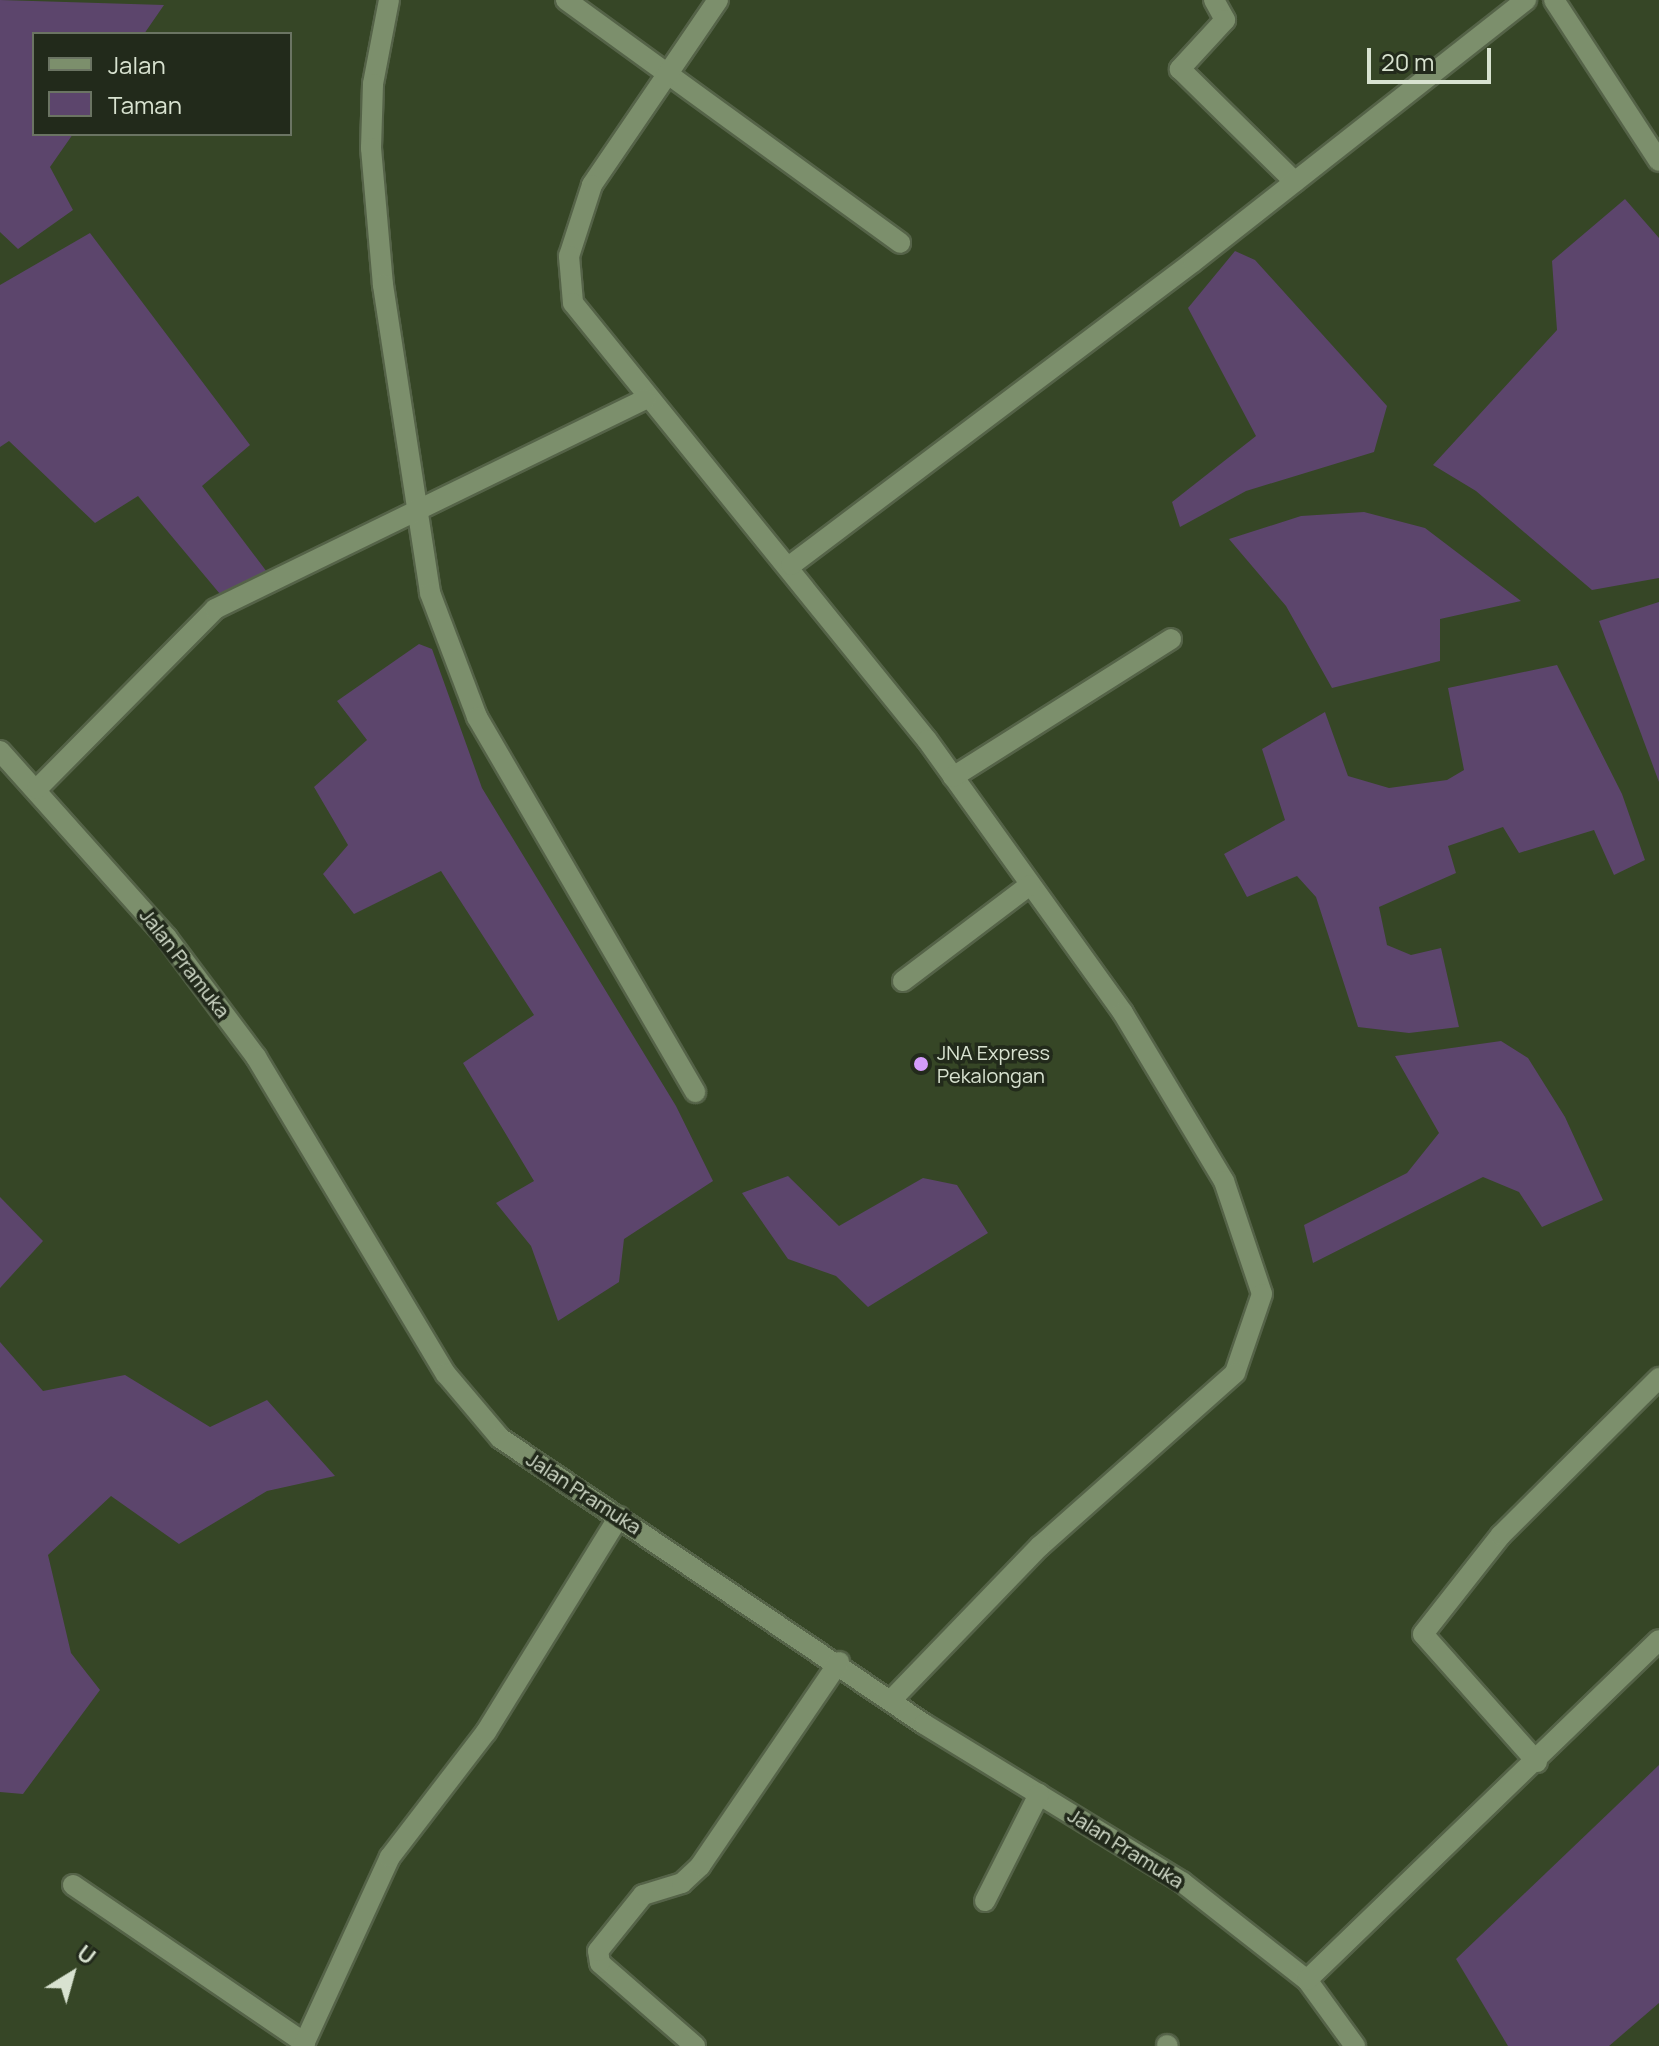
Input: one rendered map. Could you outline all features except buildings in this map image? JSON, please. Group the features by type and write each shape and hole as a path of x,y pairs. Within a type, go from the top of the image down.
{"street":[{"path":"389,0 373,84 371,148 383,285 425,501 430,593 477,717 695,1092"},
{"path":"566,0 900,243"},
{"path":"718,0 592,185 569,256 568,283 579,314 646,399 791,565 953,777 1123,1013 1224,1181 1258,1267 1257,1324 1235,1373 1040,1546 893,1698"},
{"path":"1214,0 1225,20 1180,69 1295,182"},
{"path":"791,565 1295,182 1526,0"},
{"path":"1554,0 1659,161"},
{"path":"37,789 215,609 425,501 467,485 646,399"},
{"path":"953,777 1171,639"},
{"name":"Jalan Pramuka","path":"0,751 167,938 256,1057 468,1406 500,1438 1039,1794 1182,1882 1307,1980 1355,2046"},
{"path":"903,981 1030,885"},
{"path":"1537,1762 1423,1634 1501,1535 1659,1378"},
{"path":"73,1885 304,2045 390,1857 486,1732 619,1517"},
{"path":"1307,1980 1537,1762 1659,1640"},
{"path":"695,2046 600,1963 598,1951 643,1895 682,1883 700,1866 839,1662"},
{"path":"985,1901 1039,1794"}],"green space":[{"path":"0,0 164,5 145,32 32,32 32,136 72,136 50,167 73,210 18,249 0,232"},
{"path":"1625,199 1659,238 1659,578 1592,590 1476,491 1433,465 1557,330 1552,261"},
{"path":"90,233 250,445 202,486 267,572 220,594 138,496 95,523 9,441 0,447 0,285"},
{"path":"1235,251 1255,260 1387,406 1374,452 1246,491 1180,527 1172,502 1256,436 1188,308"},
{"path":"1364,512 1425,528 1521,601 1440,619 1440,661 1332,688 1286,606 1229,539 1301,516"},
{"path":"1659,602 1659,782 1599,621"},
{"path":"419,644 432,649 482,788 676,1106 713,1181 624,1239 619,1282 558,1321 531,1246 496,1203 534,1181 463,1063 534,1015 441,871 354,914 323,874 348,845 314,787 367,740 337,701"},
{"path":"1557,665 1622,794 1645,860 1614,875 1594,830 1519,853 1503,827 1448,846 1456,873 1379,907 1387,945 1411,955 1441,948 1459,1027 1409,1033 1358,1027 1316,897 1297,876 1247,897 1224,854 1285,820 1262,749 1325,712 1348,776 1389,788 1447,780 1464,770 1448,688"},
{"path":"1501,1041 1528,1058 1565,1117 1603,1200 1542,1227 1519,1192 1483,1177 1313,1263 1304,1225 1407,1173 1439,1133 1395,1056"},
{"path":"788,1176 839,1226 923,1178 957,1185 988,1233 868,1307 836,1276 788,1259 742,1193"},
{"path":"0,1197 43,1241 0,1288"},
{"path":"0,1342 43,1391 125,1375 210,1427 267,1400 335,1476 267,1491 179,1544 111,1496 48,1555 71,1653 100,1690 23,1794 0,1792"},
{"path":"1659,1765 1659,2003 1609,2046 1508,2046 1456,1959"}],"place":[{"name":"JNA Express Pekalongan","path":"921,1064"}]}
